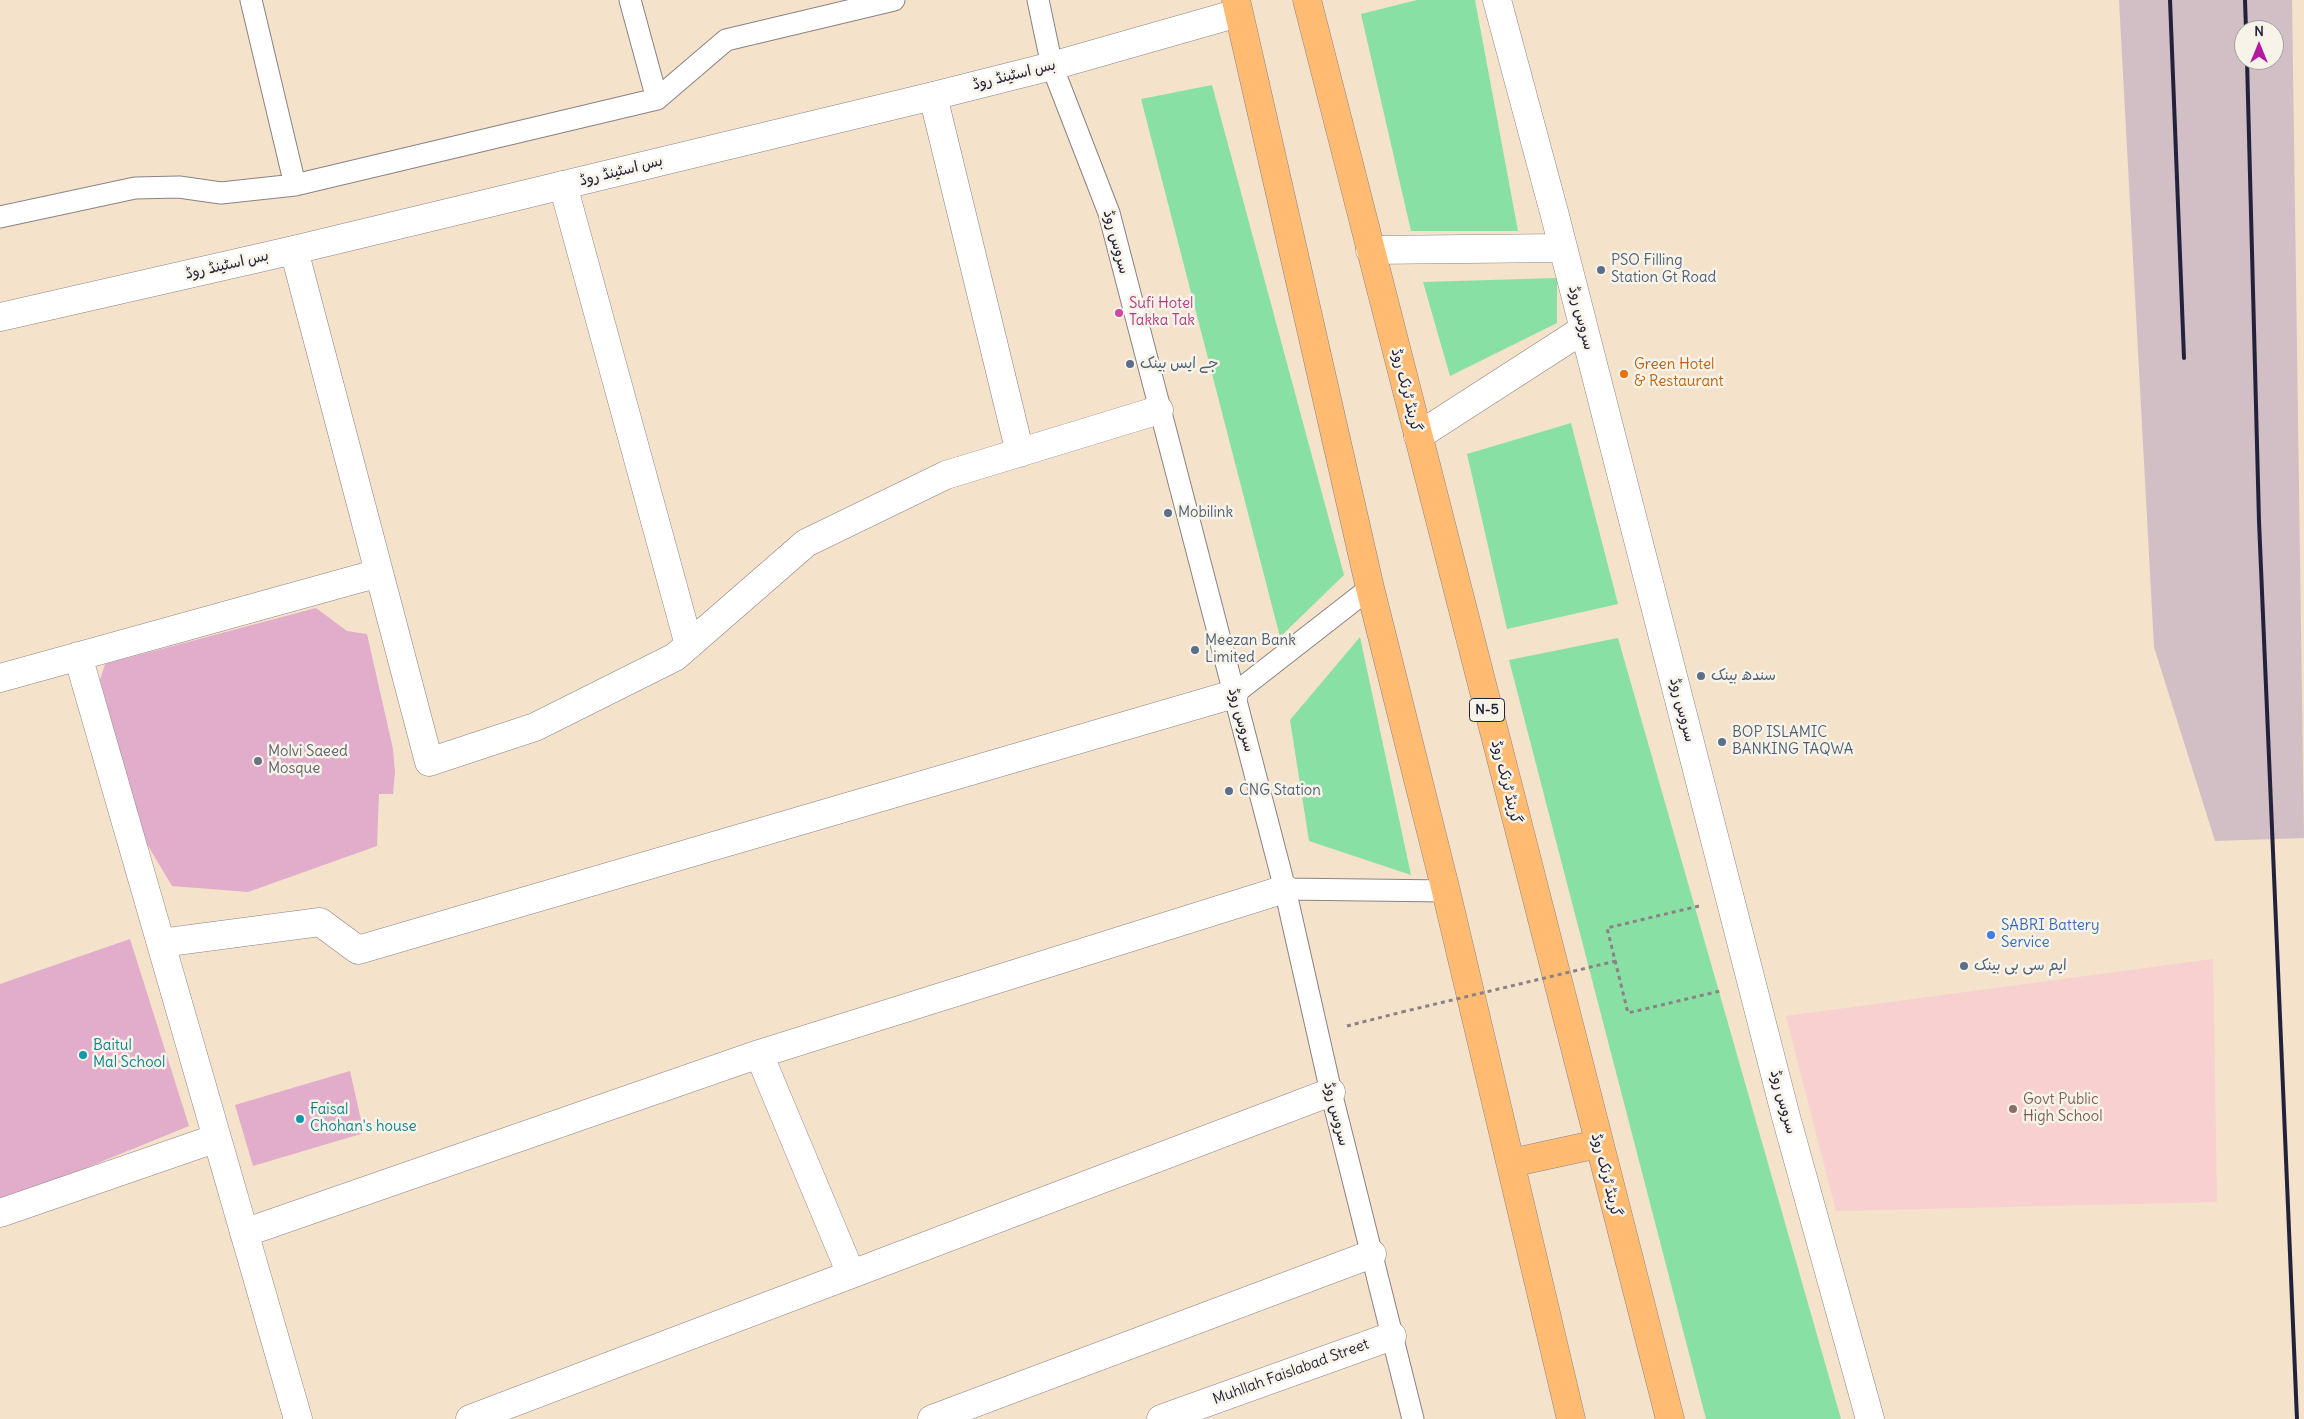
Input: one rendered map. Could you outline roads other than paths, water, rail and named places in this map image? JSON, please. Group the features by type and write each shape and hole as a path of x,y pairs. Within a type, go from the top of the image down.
{"highway":[{"name":"گرینڈ ٹرنک روڈ","path":"1307,0 1598,1144 1670,1419"},
{"path":"1237,6 1370,588 1446,891 1571,1419"},
{"path":"1511,1163 1598,1144"}],"street":[{"name":"سروس روڈ","path":"1497,0 1563,248 1752,983 1870,1419"},
{"name":"بس اسٹینڈ روڈ","path":"0,317 294,250 933,96 1052,66 1237,6"},
{"path":"933,96 1020,453"},
{"path":"563,185 689,644"},
{"path":"1370,250 1563,248"},
{"path":"294,250 429,762 535,727 675,657 806,543 946,475 1159,410"},
{"path":"1418,436 1584,329"},
{"path":"0,678 379,573"},
{"path":"78,656 244,1233 294,1418"},
{"path":"161,943 320,922 358,950 1234,694"},
{"path":"244,1233 759,1054 1285,889"},
{"path":"759,1054 851,1274"},
{"path":"470,1419 1330,1092"},
{"path":"0,1213 217,1138"},
{"path":"932,1419 1372,1254"},
{"name":"Muhllah Faislabad Street","path":"1162,1419 1392,1336"}],"lane":[{"path":"251,0 295,185"},
{"path":"630,0 657,99"},
{"name":"سروس روڈ","path":"1038,0 1052,66 1109,213 1285,889 1330,1092 1413,1419"},
{"path":"0,217 135,188 179,187 221,193 295,185 657,99 726,40 885,1"},
{"path":"1234,694 1370,588"},
{"path":"1285,889 1446,891"}],"railway":[{"path":"2170,0 2184,358"},
{"path":"2245,0 2246,20"},
{"path":"2247,70 2259,521 2297,1419"}],"place":[{"name":"PSO Filling Station Gt Road","path":"1601,270"},
{"name":"Sufi Hotel Takka Tak","path":"1119,313"},
{"name":"جے ایس بینک","path":"1130,364"},
{"name":"Green Hotel & Restaurant","path":"1624,374"},
{"name":"Mobilink","path":"1168,513"},
{"name":"Meezan Bank Limited","path":"1195,650"},
{"name":"سندھ بینک","path":"1701,676"},
{"name":"BOP ISLAMIC BANKING TAQWA","path":"1722,742"},
{"name":"Molvi Saeed Mosque","path":"258,761"},
{"name":"CNG Station","path":"1229,791"},
{"name":"SABRI Battery Service","path":"1991,935"},
{"name":"ایم سی بی بینک","path":"1964,966"},
{"name":"Baitul Mal School","path":"83,1055"},
{"name":"Govt Public High School","path":"2013,1109"},
{"name":"Faisal Chohan's house","path":"300,1119"}]}
